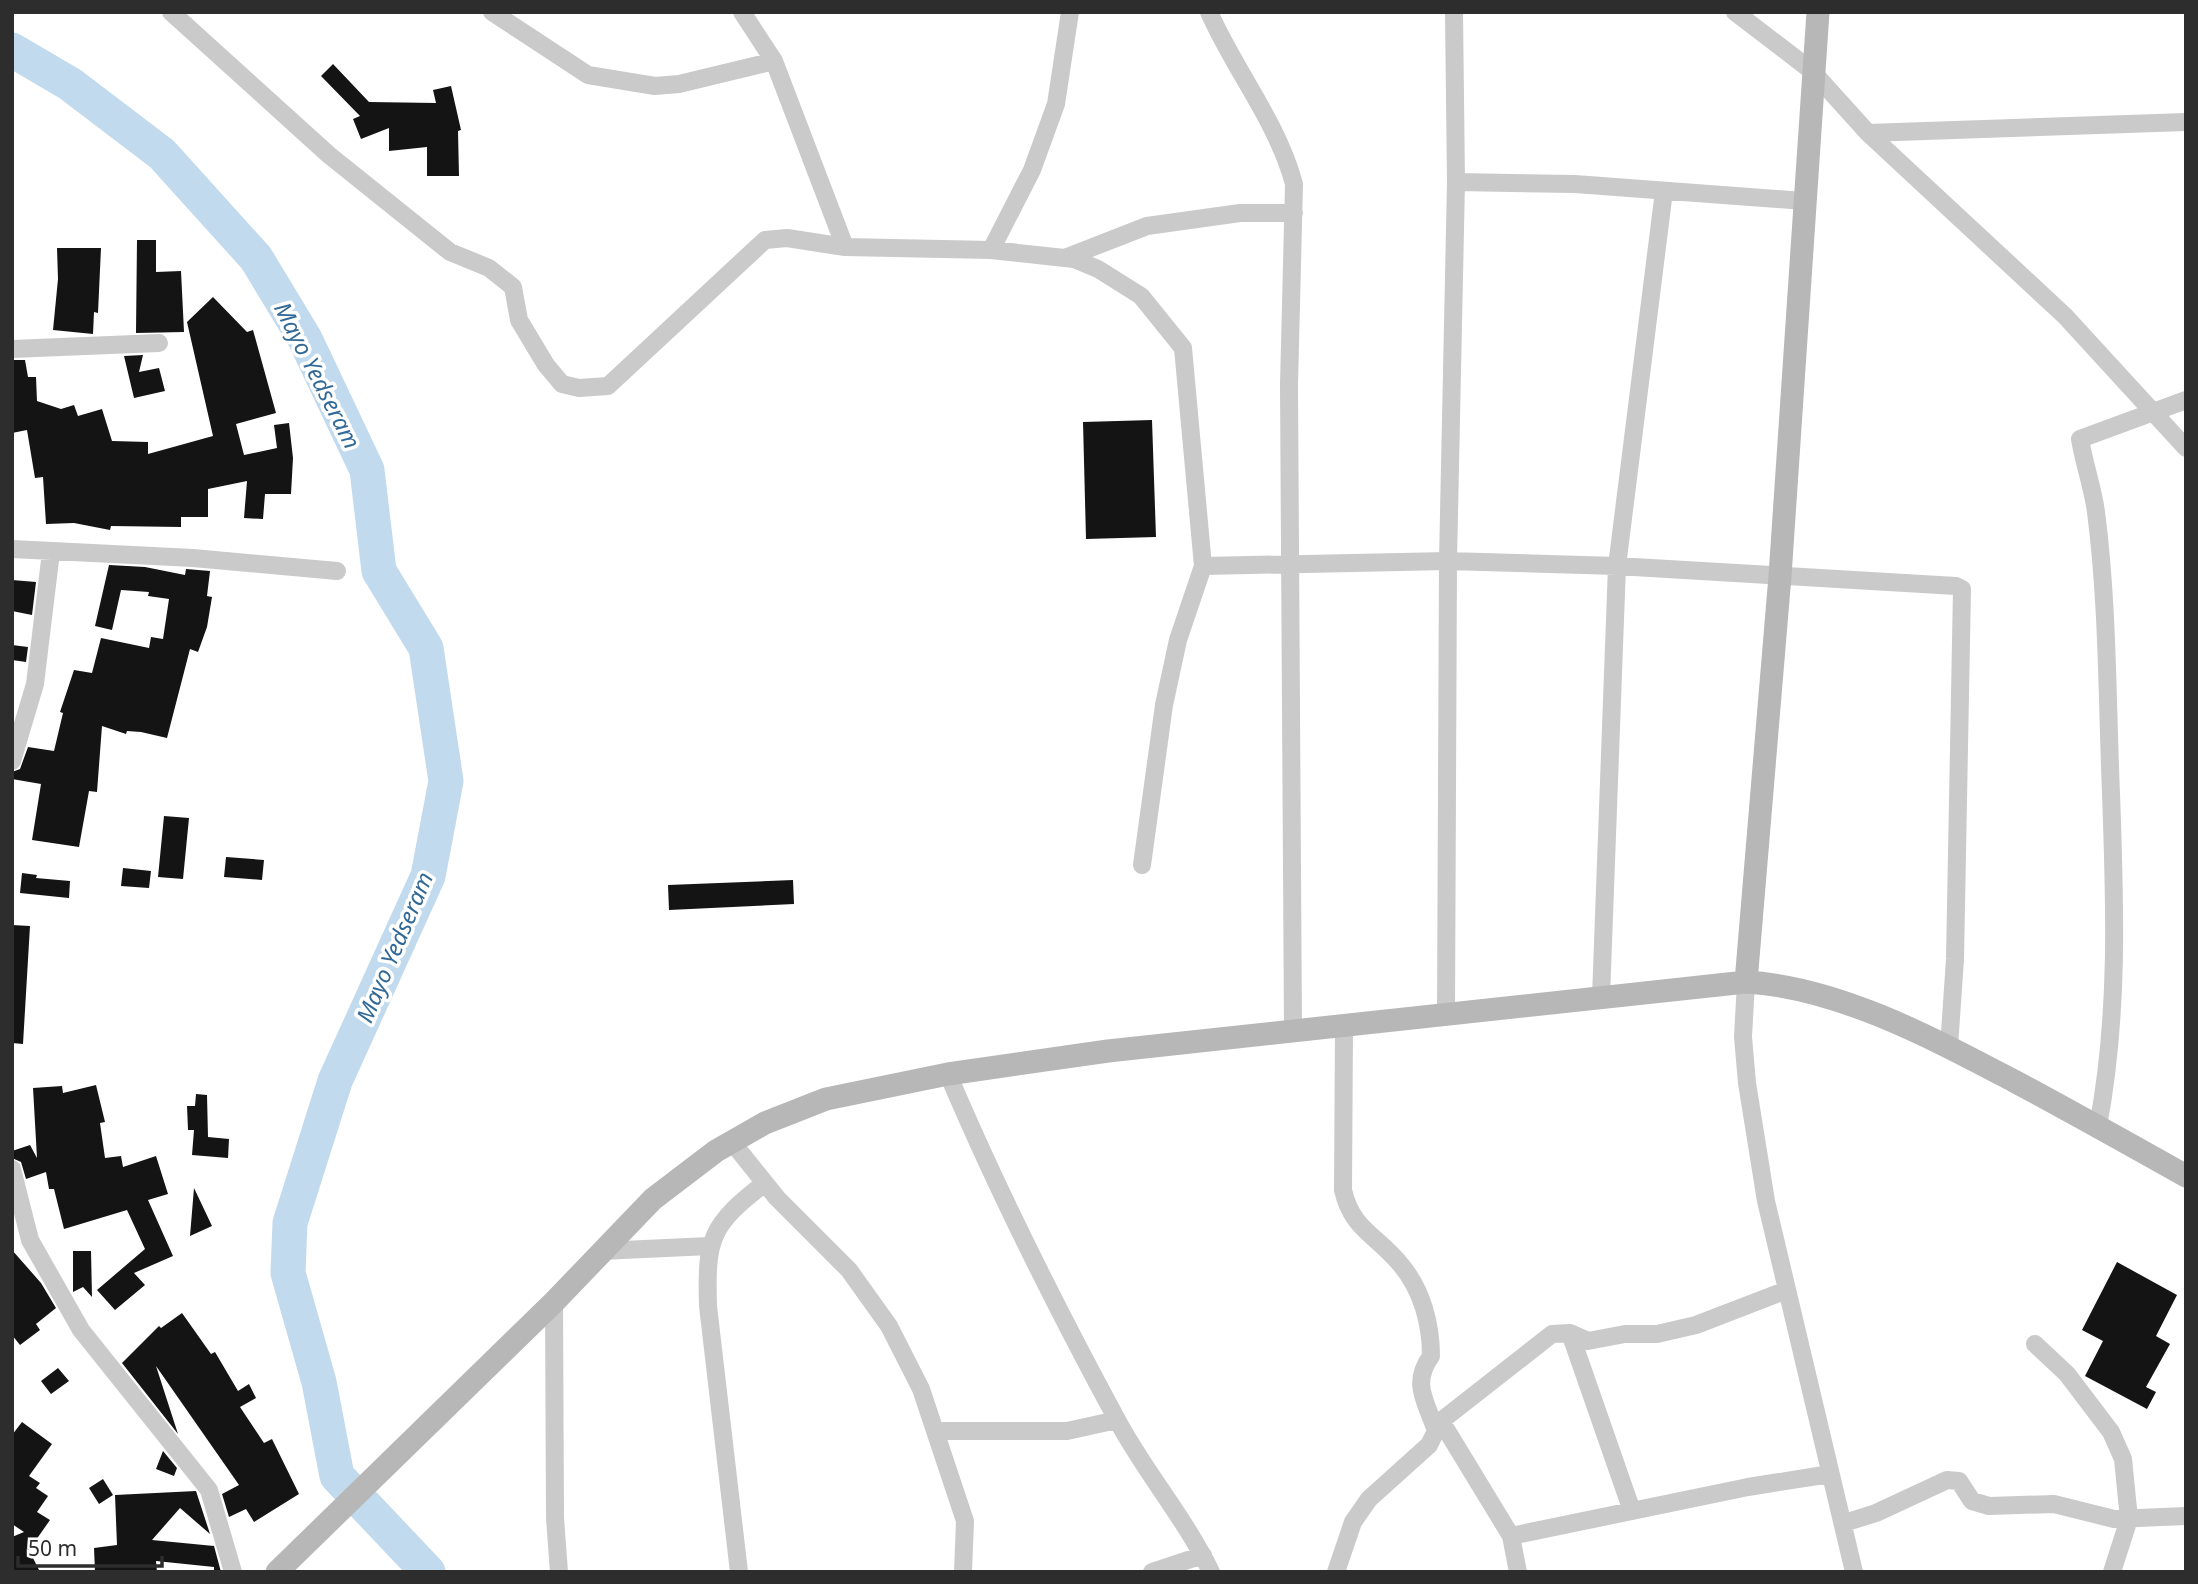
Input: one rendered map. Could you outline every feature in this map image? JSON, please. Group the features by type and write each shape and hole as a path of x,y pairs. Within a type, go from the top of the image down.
{"main road":[{"path":"1746,982 1780,576 1818,12"},
{"path":"283,1565 554,1302 653,1199 732,1142 765,1123 826,1100 948,1074 1108,1051 1446,1014 1746,982 1772,984 1876,1015 1949,1047 2186,1176"}],"street":[{"path":"171,12 339,163 450,252 489,268 513,287 519,320 545,365 562,384 579,388 608,386 765,240 787,238 845,247 991,250 1065,258 1098,269 1141,296 1182,348 1203,566 1178,640 1164,705 1142,865"},
{"path":"492,12 588,75 656,86 679,84 774,61"},
{"path":"742,12 774,61 845,247"},
{"path":"991,250 1032,170 1056,104 1070,12"},
{"path":"1209,12 1267,114 1287,160 1294,184 1289,385 1293,1031"},
{"path":"1446,1014 1448,561 1456,182 1454,12"},
{"path":"1735,12 1812,71 1868,133 2065,316 2186,448"},
{"path":"1868,133 2186,122"},
{"path":"1456,182 1575,184 1804,201"},
{"path":"1601,998 1617,566 1664,191"},
{"path":"1065,258 1147,226 1240,213 1294,213"},
{"path":"12,349 159,343"},
{"path":"2098,1126 2107,1079 2115,969 2113,857 2103,586 2095,509 2080,439 2186,400"},
{"path":"12,550 193,558 337,571"},
{"path":"12,761 34,684 51,552"},
{"path":"1203,566 1448,561 1617,566 1956,586 1962,589 1955,959 1949,1047"},
{"path":"1746,982 1743,1037 1747,1083 1766,1201 1854,1572"},
{"path":"1344,1027 1343,1190 1347,1210 1403,1267 1425,1309 1431,1356 1420,1371 1420,1385 1439,1426 1511,1536 1518,1572"},
{"path":"948,1074 1027,1250 1116,1420 1207,1563 1152,1572"},
{"path":"732,1142 765,1184 849,1270 889,1326 921,1389 957,1505 965,1521 963,1572"},
{"path":"12,1169 30,1240 81,1331 209,1490 233,1572"},
{"path":"739,1572 708,1306 709,1246 719,1228 743,1200 765,1184"},
{"path":"12,1228 30,1240"},
{"path":"601,1251 632,1247 709,1246"},
{"path":"1336,1572 1353,1522 1369,1499 1429,1445 1439,1426 1552,1334 1570,1333 1588,1340 1625,1334 1657,1334 1696,1325 1787,1290"},
{"path":"554,1302 555,1491 559,1572"},
{"path":"1570,1333 1632,1511"},
{"path":"2035,1345 2067,1374 2111,1432 2123,1459 2129,1519 2112,1572"},
{"path":"936,1431 1067,1431 1116,1420"},
{"path":"1511,1536 1748,1487 1830,1474"},
{"path":"1844,1523 1876,1513 1947,1480 1959,1481 1972,1501 1989,1506 2054,1504 2114,1519 2186,1516"}],"building":[{"path":"333,64 369,102 436,103 433,90 451,86 461,130 458,131 459,176 427,176 427,147 389,151 389,128 361,139 353,119 360,116 321,76"},
{"path":"137,240 156,240 156,272 181,271 184,332 136,333"},
{"path":"57,248 101,248 98,313 94,312 93,334 53,330 58,279"},
{"path":"213,297 247,332 253,330 276,413 236,424 244,455 277,448 274,425 289,423 293,458 291,494 265,494 263,519 244,518 247,481 208,489 208,517 181,517 181,527 111,526 110,530 74,523 46,524 43,477 35,478 27,430 12,433 12,360 25,360 28,377 36,377 37,401 61,409 74,405 78,416 102,409 112,441 148,442 148,454 213,436 187,322"},
{"path":"143,355 139,372 159,368 165,391 134,398 124,356"},
{"path":"1152,420 1156,537 1086,539 1083,422"},
{"path":"109,565 145,567 185,575 186,569 210,571 207,596 212,597 207,627 198,652 190,649 167,738 141,732 127,731 126,734 102,726 97,792 89,791 79,847 32,840 41,784 12,779 12,772 20,769 28,747 54,751 63,713 60,712 74,670 92,673 101,638 149,648 151,637 163,639 169,599 148,596 149,592 121,590 112,630 95,626"},
{"path":"12,580 36,582 32,615 12,611"},
{"path":"12,645 28,647 26,662 12,660"},
{"path":"164,816 189,818 183,879 158,877"},
{"path":"226,857 264,860 262,880 224,877"},
{"path":"123,868 151,871 149,888 121,886"},
{"path":"22,873 37,875 36,878 70,881 69,898 20,893"},
{"path":"793,880 794,904 669,910 668,885"},
{"path":"12,925 30,926 23,1044 12,1043"},
{"path":"96,1085 105,1122 100,1123 105,1158 121,1156 123,1167 156,1156 168,1194 148,1200 173,1256 134,1273 145,1285 115,1310 97,1290 145,1249 127,1210 64,1229 54,1189 49,1189 46,1172 26,1179 21,1162 12,1158 12,1151 30,1145 37,1158 33,1088 62,1086 63,1093"},
{"path":"196,1094 207,1095 208,1137 229,1139 228,1158 192,1155 194,1130 188,1130 187,1106 195,1106"},
{"path":"194,1188 212,1226 190,1236"},
{"path":"12,1250 41,1283 56,1308 36,1324 40,1330 20,1345 12,1335"},
{"path":"73,1251 91,1251 92,1297 83,1287 73,1292"},
{"path":"2117,1262 2177,1295 2156,1336 2170,1344 2146,1387 2156,1392 2147,1409 2085,1376 2103,1341 2082,1330"},
{"path":"182,1313 211,1354 215,1352 238,1391 249,1384 256,1398 240,1407 264,1443 272,1439 299,1494 254,1522 246,1509 229,1517 222,1494 239,1485 156,1366 178,1434 122,1363 159,1326 161,1328"},
{"path":"58,1368 69,1381 51,1394 41,1381"},
{"path":"22,1422 52,1444 29,1476 40,1483 36,1488 48,1496 37,1512 50,1520 29,1550 40,1572 12,1572 12,1537 24,1532 12,1524 12,1435"},
{"path":"163,1451 177,1468 174,1476 156,1469"},
{"path":"103,1479 113,1495 99,1504 89,1488"},
{"path":"196,1491 210,1534 180,1508 152,1540 214,1546 221,1572 214,1572 214,1567 156,1561 157,1572 95,1572 94,1548 117,1545 115,1495"}],"waterway":[{"name":"Mayo Yedseram","path":"12,50 70,84 162,154 256,258 305,339 367,470 379,571 426,648 446,781 428,876 335,1081 290,1223 288,1273 319,1382 337,1476 428,1572"}]}
